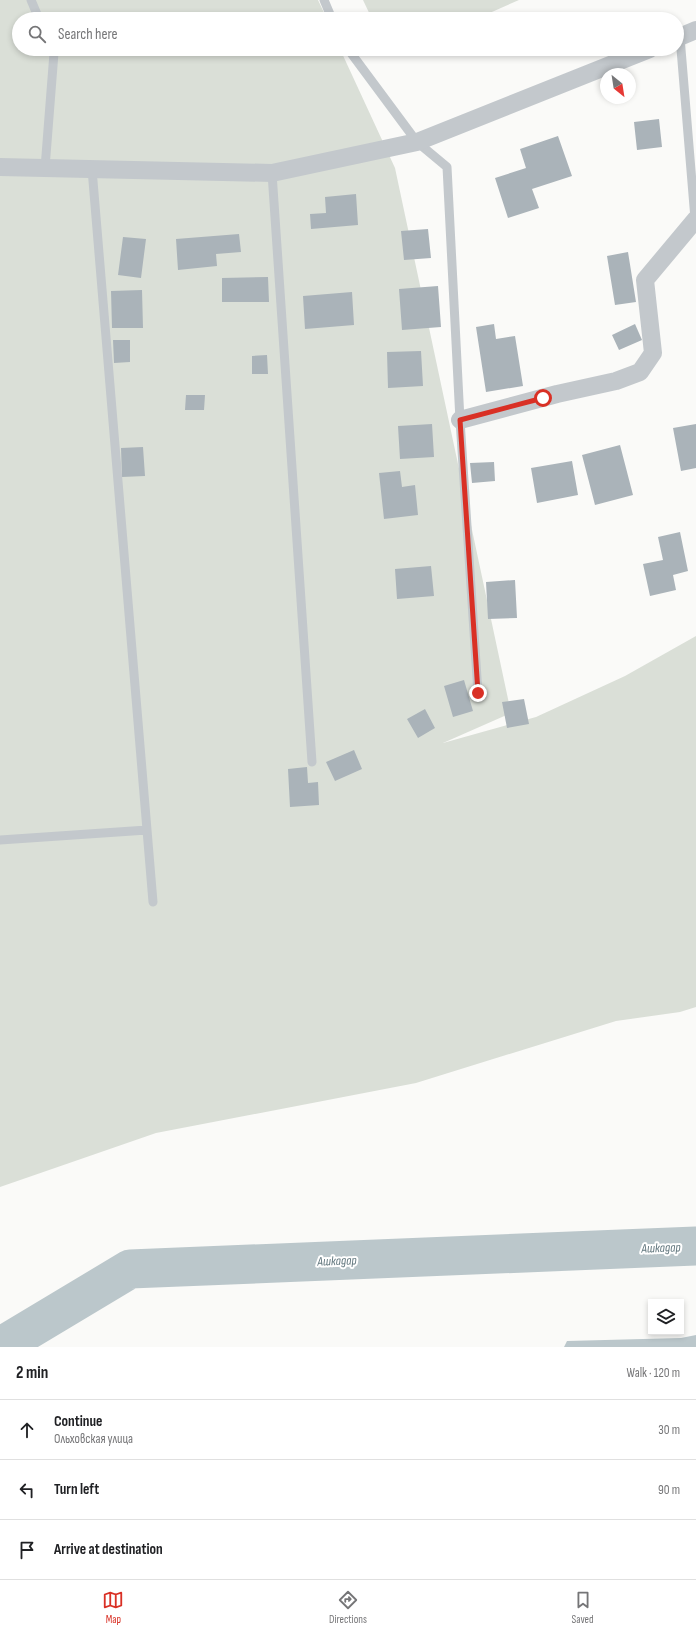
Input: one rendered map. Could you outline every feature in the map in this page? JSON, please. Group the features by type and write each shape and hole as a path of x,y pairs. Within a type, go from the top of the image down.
{"street":[{"path":"0,168 272,172 417,142 632,56"},
{"path":"460,420 557,394 616,381 640,372 653,354 645,280 695,219"}],"lane":[{"path":"31,0 37,12"},
{"path":"324,0 329,12"},
{"path":"684,35 695,219"},
{"path":"45,168 54,56"},
{"path":"353,56 417,142 447,167 460,420 478,693"},
{"path":"92,169 153,902"},
{"path":"272,172 312,762"},
{"path":"0,840 147,830"}],"shaded area":[{"path":"0,0 318,0 324,12 12,12 12,56 343,56 395,168 511,713 443,743 536,717 625,676 696,636 696,1007 680,1012 616,1021 416,1083 156,1133 0,1187"},
{"path":"363,0 519,0 492,12 369,12"},
{"path":"696,1335 696,1347 564,1347 567,1341 681,1338"}],"building":[{"path":"659,119 662,147 637,150 634,122"},
{"path":"558,136 572,176 532,189 539,208 508,218 495,178 526,168 520,149"},
{"path":"356,194 358,225 311,229 310,214 326,213 325,197"},
{"path":"428,229 431,258 404,260 401,231"},
{"path":"239,234 241,252 216,254 217,266 178,270 176,239"},
{"path":"123,237 146,239 141,278 118,275"},
{"path":"628,252 636,302 615,305 607,256"},
{"path":"268,277 269,302 222,302 222,278"},
{"path":"438,286 441,327 402,330 399,289"},
{"path":"142,290 143,328 112,328 111,291"},
{"path":"352,292 354,325 305,329 303,296"},
{"path":"494,324 496,339 515,336 523,386 486,392 476,327"},
{"path":"635,324 642,340 619,350 612,335"},
{"path":"113,340 130,340 130,362 114,363"},
{"path":"421,351 423,386 388,388 387,352"},
{"path":"267,355 268,374 252,374 252,356"},
{"path":"186,395 205,395 204,410 185,410"},
{"path":"432,424 434,457 400,459 398,426"},
{"path":"696,424 696,468 681,471 673,428"},
{"path":"620,445 633,495 595,505 582,455"},
{"path":"143,447 145,476 122,477 121,448"},
{"path":"572,461 578,495 537,503 531,468"},
{"path":"494,462 495,481 472,483 470,463"},
{"path":"400,471 402,487 415,485 418,515 384,519 379,473"},
{"path":"680,532 688,571 673,575 676,590 650,596 643,564 663,560 658,537"},
{"path":"431,566 434,596 397,599 395,569"},
{"path":"515,580 517,618 488,619 486,582"},
{"path":"464,680 473,711 453,717 444,686"},
{"path":"524,699 529,724 507,728 502,702"},
{"path":"425,709 435,728 418,738 407,719"},
{"path":"354,750 362,769 335,781 326,762"},
{"path":"307,767 308,783 318,782 319,805 290,807 288,769"}],"waterway":[{"name":"Ашкадар","path":"0,1347 130,1269 696,1246"}],"route":[{"path":"478,693 460,420 543,398"}]}
